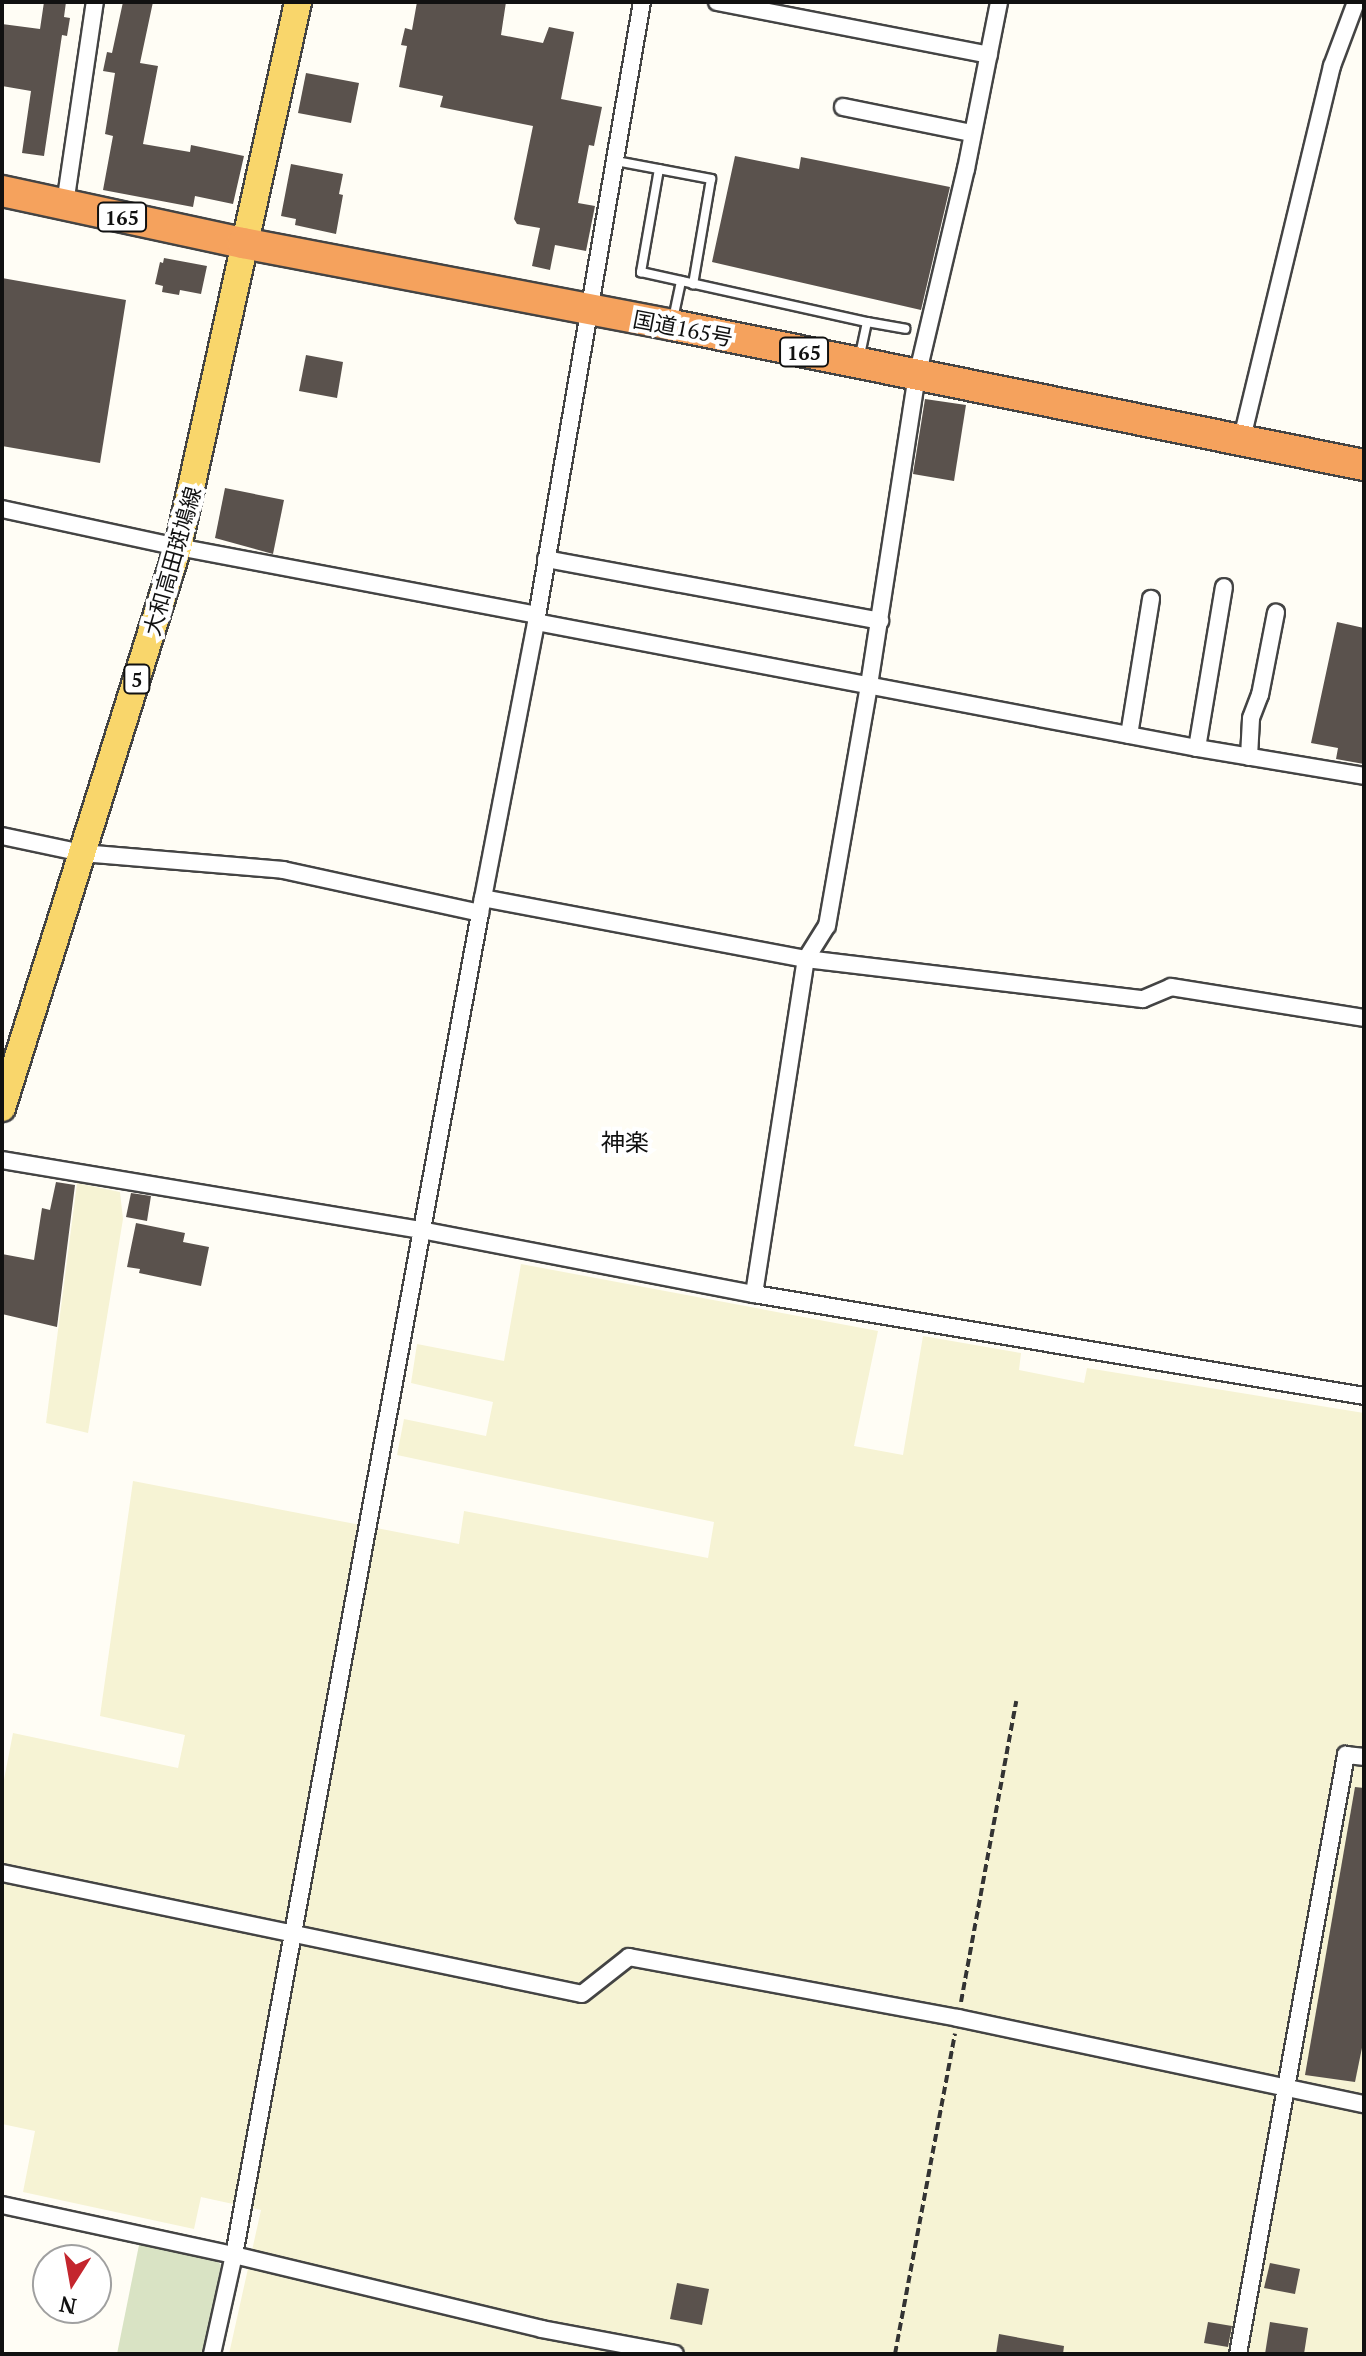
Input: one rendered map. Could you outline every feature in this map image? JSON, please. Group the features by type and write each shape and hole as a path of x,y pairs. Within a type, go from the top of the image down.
{"highway":[{"name":"国道165号","path":"2,191 243,243 672,325 1364,465"}],"main road":[{"name":"大和高田斑鳩線","path":"2,1108 178,547 298,2"}],"street":[{"path":"65,204 95,2"},
{"path":"212,2354 234,2255 421,1230 453,1080 642,2"},
{"path":"717,2 989,55"},
{"path":"754,1294 806,959 827,926 880,621 917,376 999,2"},
{"path":"1241,442 1332,66 1356,2"},
{"path":"843,107 971,133"},
{"path":"2,509 869,685 1197,748 1364,776"},
{"path":"546,559 880,621"},
{"path":"1197,748 1224,587"},
{"path":"1129,735 1151,599"},
{"path":"1249,757 1251,718 1260,695 1276,613"},
{"path":"2,836 82,853 283,870 806,959 1143,999 1171,987 1364,1018"},
{"path":"2,1160 421,1230 754,1294 1364,1396"},
{"path":"1238,2354 1346,1755 1364,1757"},
{"path":"2,1873 291,1936 582,1994 629,1957 958,2018 1364,2104"},
{"path":"2,2205 234,2255 542,2329 675,2354"}],"lane":[{"path":"616,161 711,179 693,284"},
{"path":"659,169 641,272 905,329"},
{"path":"672,325 681,281"},
{"path":"858,364 867,322"}],"shaded area":[{"path":"77,1183 120,1192 123,1219 88,1433 46,1423"},
{"path":"521,1264 878,1331 854,1446 903,1455 923,1336 1021,1353 1019,1370 1084,1383 1087,1368 1364,1413 1364,2354 229,2354 261,2210 201,2197 194,2229 23,2192 35,2131 2,2124 2,1790 13,1733 178,1768 185,1735 100,1716 133,1481 459,1544 464,1511 708,1558 714,1522 397,1455 404,1419 486,1436 493,1402 411,1383 417,1344 504,1361"}],"green space":[{"path":"139,2245 214,2258 221,2265 204,2354 117,2354"}],"building":[{"path":"44,2 66,2 64,17 70,18 67,36 62,35 44,156 22,153 31,91 2,86 2,24 40,29"},
{"path":"123,2 153,2 140,63 158,66 143,144 190,152 191,145 244,156 233,204 195,196 193,207 103,190 113,136 105,134 115,73 103,71 107,52 112,53"},
{"path":"417,2 506,2 501,35 543,43 549,27 574,32 561,99 602,107 594,146 589,145 578,203 595,206 586,251 555,245 550,270 532,266 540,228 517,224 514,219 533,126 440,107 443,96 399,87 407,46 401,45 405,28 412,30"},
{"path":"306,73 359,83 351,123 298,113"},
{"path":"735,156 799,169 801,157 950,187 921,310 712,262"},
{"path":"291,164 343,174 339,194 343,195 336,234 295,225 296,219 281,216"},
{"path":"164,258 207,266 201,294 180,290 179,295 162,292 163,286 155,284 160,262 163,263"},
{"path":"2,278 126,300 100,463 2,446"},
{"path":"306,355 343,362 337,398 299,391"},
{"path":"925,399 966,405 954,481 913,474"},
{"path":"225,488 284,500 273,554 215,538"},
{"path":"1337,622 1364,628 1364,764 1336,759 1338,748 1311,743"},
{"path":"56,1182 75,1185 57,1327 2,1314 2,1254 34,1260 42,1208 50,1210"},
{"path":"131,1193 151,1196 147,1221 126,1217"},
{"path":"136,1223 185,1233 183,1242 209,1247 201,1286 139,1273 140,1269 127,1267"},
{"path":"1355,1787 1364,1788 1364,2038 1355,2082 1305,2075"},
{"path":"1270,2263 1300,2269 1295,2294 1264,2288"},
{"path":"677,2283 709,2289 702,2325 670,2319"},
{"path":"1208,2322 1232,2326 1228,2347 1204,2343"},
{"path":"1270,2322 1308,2328 1304,2354 1265,2354"},
{"path":"999,2334 1064,2346 1063,2354 996,2354"}],"district":[{"name":"神楽","path":"625,1143"}]}
